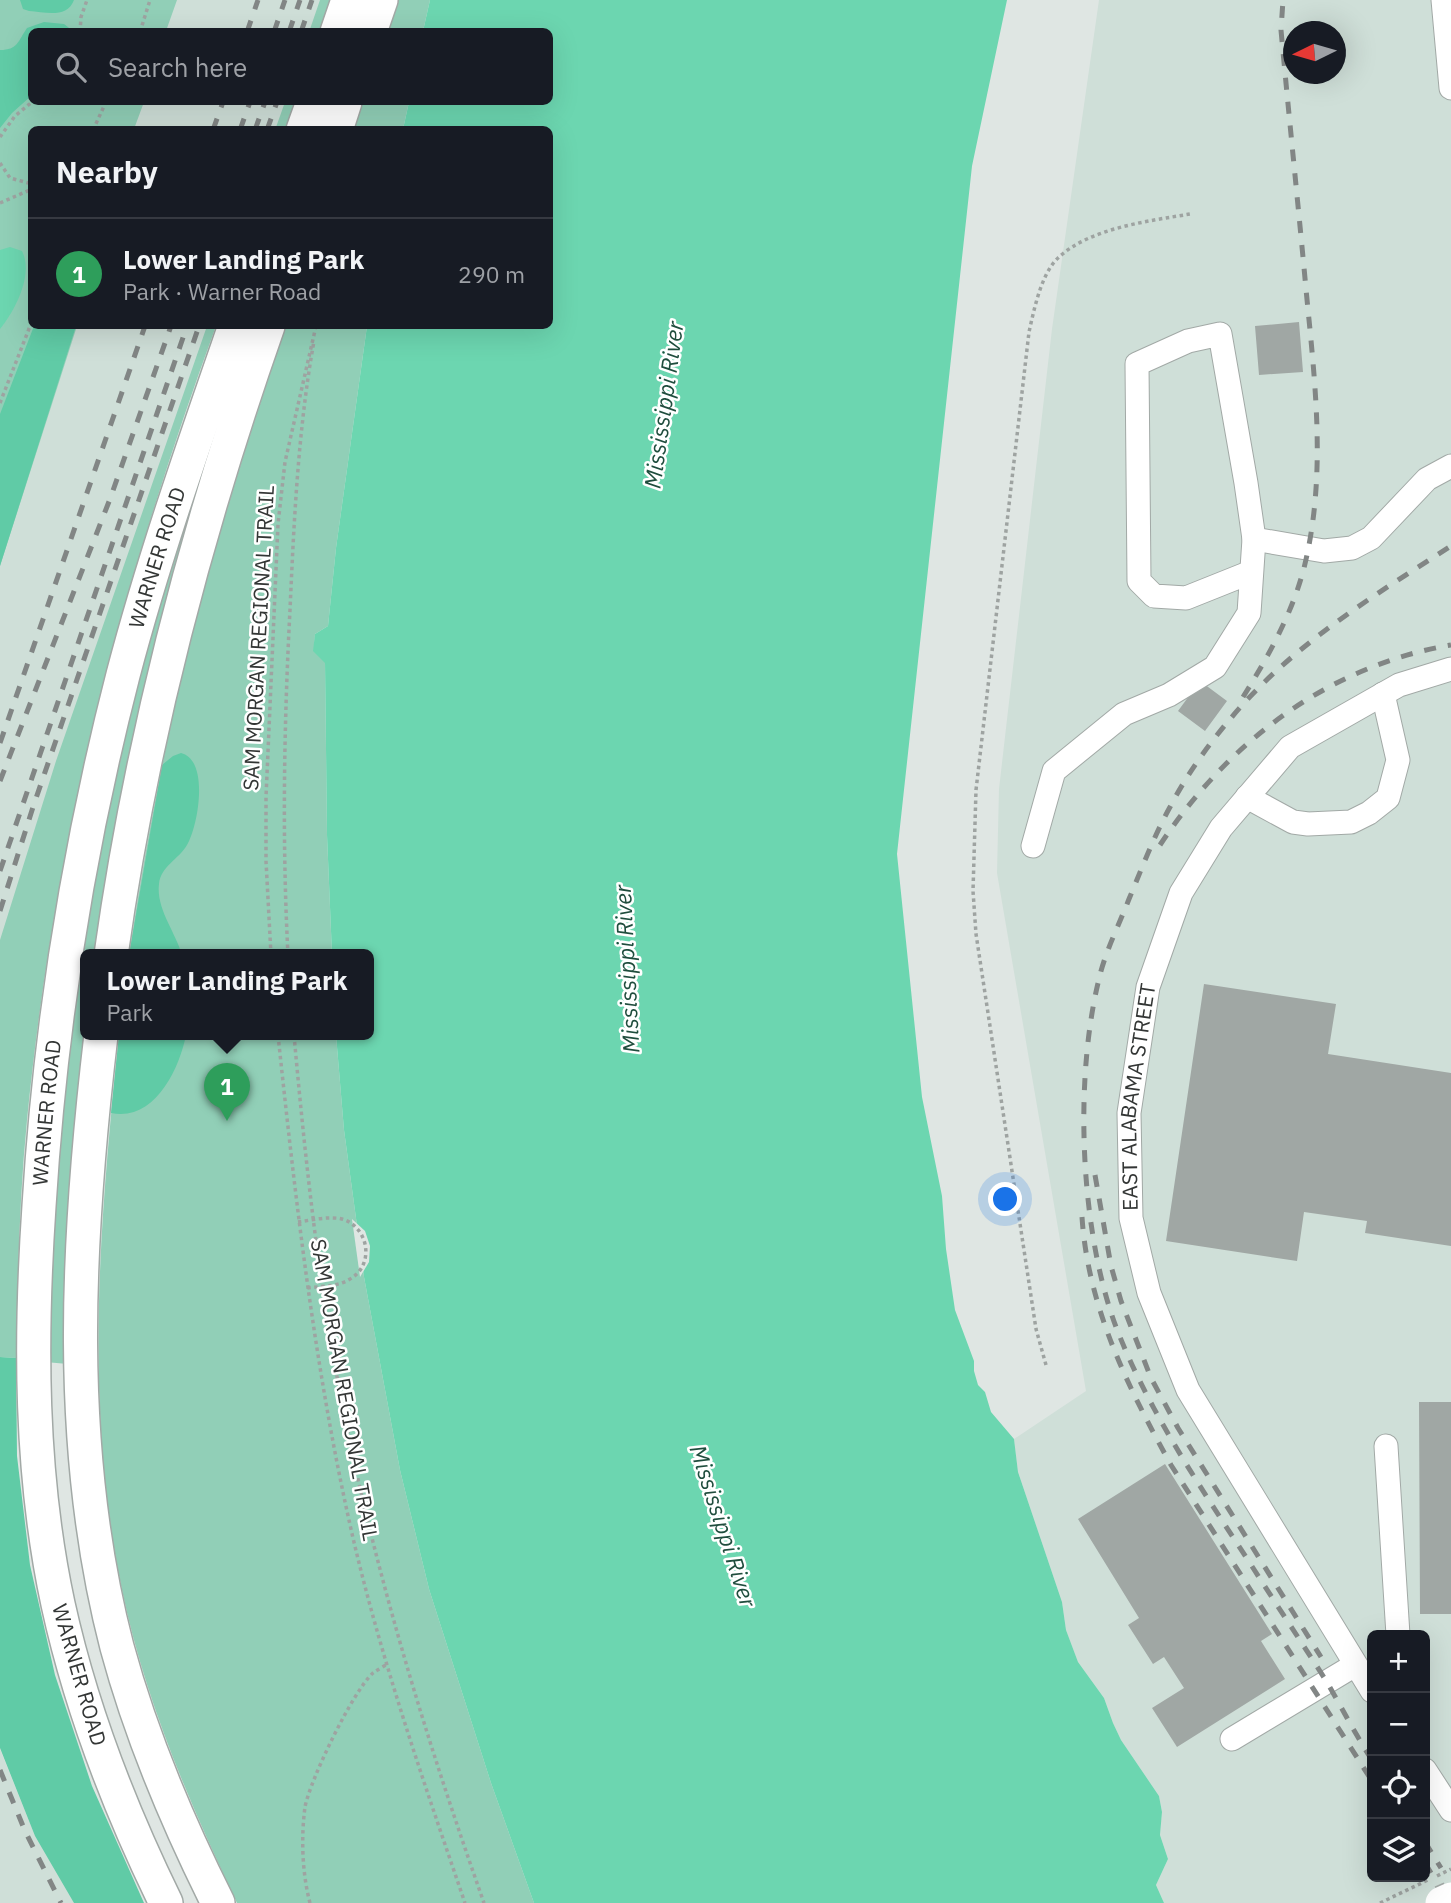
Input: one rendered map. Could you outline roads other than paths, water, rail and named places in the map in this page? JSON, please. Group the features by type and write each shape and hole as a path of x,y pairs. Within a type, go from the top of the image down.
{"highway":[{"path":"338,28 348,0"},
{"path":"371,28 381,0"},
{"path":"304,126 312,105"},
{"path":"337,126 344,105"},
{"name":"WARNER ROAD","path":"166,1903 130,1826 89,1720 58,1603 37,1446 33,1357 35,1276 43,1139 55,1031 95,792 121,682 149,582 234,329"},
{"name":"WARNER ROAD","path":"112,949 137,797 178,617 220,467 267,329"},
{"path":"100,1040 88,1172 81,1310 82,1420 93,1527 117,1646 134,1703 173,1805 218,1903"},
{"path":"1442,1903 1451,1899"}],"street":[{"path":"1443,0 1451,88"},
{"path":"1033,846 1054,771 1124,715 1169,695 1215,667 1248,613 1254,539 1220,334 1188,341 1137,364 1139,581 1154,596 1186,598 1251,572"},
{"path":"1254,539 1324,551 1352,548 1371,538 1427,479 1451,466"},
{"name":"EAST ALABAMA STREET","path":"1367,1683 1188,1390 1149,1293 1131,1218 1129,1112 1148,987 1181,893 1221,828 1290,747 1399,685 1451,669"},
{"path":"1247,797 1293,822 1351,822 1369,813 1388,797 1398,760 1383,694"},
{"path":"1386,1446 1398,1630"},
{"path":"1232,1739 1355,1665"},
{"path":"1430,1778 1451,1810"}],"water":[{"name":"Mississippi River","path":"430,0 1007,0 972,166 897,854 922,1097 942,1196 955,1310 974,1361 978,1385 985,1392 991,1412 1014,1439 1018,1472 1062,1602 1066,1630 1078,1662 1104,1698 1121,1740 1159,1796 1162,1812 1160,1835 1168,1859 1156,1885 1164,1903 534,1903 491,1783 429,1589 400,1470 364,1277 344,1130 336,1040 374,1040 374,949 332,949 325,663 313,651 315,634 328,626 336,548 367,329 553,329 553,126 404,126 408,105 553,105 553,28 424,28"},
{"path":"10,247 22,251 26,270 17,302 0,329 0,250"}],"railway":[{"path":"248,28 258,0"},
{"path":"275,28 285,0"},
{"path":"290,28 300,0"},
{"path":"302,28 312,0"},
{"path":"1243,697 1286,618 1304,568 1311,533 1317,464 1315,394 1281,30 1283,0"},
{"path":"214,126 222,105"},
{"path":"241,126 249,105"},
{"path":"256,126 264,105"},
{"path":"268,126 276,105"},
{"path":"0,743 144,329"},
{"path":"0,781 110,499 170,329"},
{"path":"0,871 186,329"},
{"path":"0,911 34,804 198,329"},
{"path":"1370,1756 1325,1679 1161,1422 1116,1327 1104,1288 1088,1201 1084,1108 1086,1062 1091,1019 1108,949 1159,829 1176,795 1198,761 1254,692 1306,645 1451,546"},
{"path":"1160,845 1217,773 1285,714 1323,690 1363,671 1406,655 1451,645"},
{"path":"1095,1175 1111,1266 1121,1301 1151,1378 1178,1428 1321,1657"},
{"path":"1082,1217 1092,1283 1101,1315 1140,1406 1171,1465 1367,1773"},
{"path":"0,1770 25,1831 61,1903"},
{"path":"1430,1850 1441,1868"}],"place":[{"name":"Lower Landing Park","path":"227,1121"}]}
